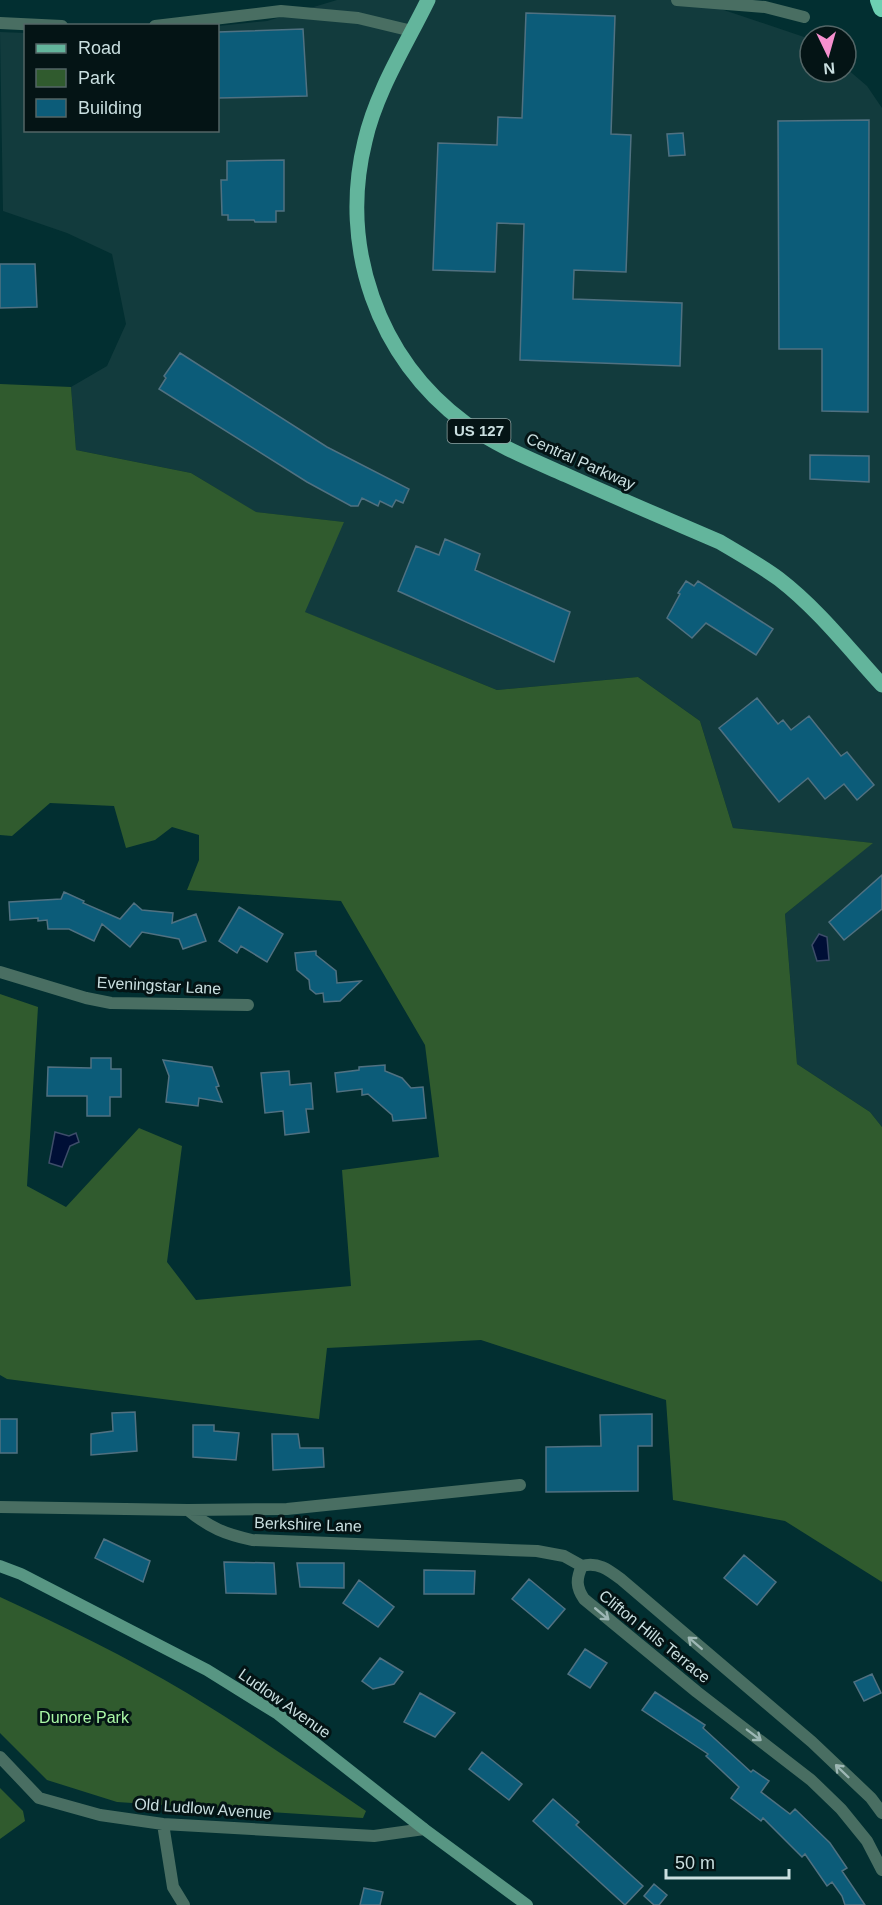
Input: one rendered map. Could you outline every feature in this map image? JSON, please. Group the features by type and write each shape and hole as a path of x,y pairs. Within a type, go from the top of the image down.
{"highway":[{"path":"879,0 882,8"}],"main road":[{"name":"Central Parkway","path":"428,0 374,110 359,169 356,207 358,237 367,283 383,325 398,352 421,382 442,404 466,424 486,436 533,460 720,543 756,563 809,605 882,685"},
{"name":"Ludlow Avenue","path":"0,1566 63,1595 207,1670 278,1714 424,1829 526,1905"}],"street":[{"path":"677,0 765,7 804,17"},
{"path":"172,24 281,11 358,18 412,31"},
{"path":"0,23 24,24"},
{"name":"Eveningstar Lane","path":"0,972 86,998 111,1003 248,1005"},
{"path":"0,1508 287,1509 520,1485"},
{"name":"Berkshire Lane","path":"188,1510 205,1524 231,1535 252,1540 537,1551 564,1556 582,1566"},
{"name":"Clifton Hills Terrace","path":"882,1813 871,1798 812,1742 622,1580 606,1569 591,1564 582,1566 577,1583 584,1599 697,1692 811,1780 848,1817 867,1841 882,1870"},
{"name":"Old Ludlow Avenue","path":"0,1757 39,1798 100,1815 163,1824 374,1836 424,1829"},
{"path":"163,1824 173,1887 184,1905"}],"shaded area":[{"path":"337,0 677,0 700,2 798,35 798,84 858,84 858,78 867,86 882,108 882,1127 870,1112 797,1064 785,914 872,843 733,828 700,721 638,677 497,690 304,612 343,522 255,512 191,473 76,450 71,387 107,366 126,324 112,254 67,233 3,211 0,32 24,33 24,132 219,132 219,26 267,21"}],"green space":[{"path":"0,384 71,387 76,450 191,473 256,512 344,522 305,612 497,690 638,677 700,721 733,828 873,843 785,914 797,1064 870,1112 882,1127 882,1582 785,1521 673,1500 666,1400 481,1340 327,1348 319,1419 7,1379 0,1375 0,994 38,1007 27,1186 66,1207 139,1128 182,1146 167,1262 196,1300 351,1286 342,1170 439,1157 425,1045 341,901 187,890 199,860 199,835 172,827 155,840 126,848 114,806 50,803 12,836 0,835"},
{"name":"Dunore Park","path":"0,1597 95,1642 187,1693 366,1811 363,1818 117,1802 47,1780 0,1733"},
{"path":"0,1788 23,1811 25,1821 0,1839"}],"water":[{"path":"819,934 827,937 829,960 817,961 812,945"},
{"path":"55,1132 69,1136 76,1133 79,1142 70,1146 62,1167 49,1163"}],"building":[{"path":"526,13 615,16 611,134 631,135 626,272 574,270 573,299 682,303 680,366 520,360 524,224 497,223 495,272 433,270 438,143 497,145 498,117 522,118"},
{"path":"303,29 307,96 219,98 219,32"},
{"path":"869,120 868,412 822,411 822,349 779,349 778,121"},
{"path":"683,133 685,155 669,156 667,134"},
{"path":"284,160 284,211 276,211 276,222 228,220 228,215 222,215 221,180 227,180 227,161"},
{"path":"0,264 35,264 37,307 0,308"},
{"path":"180,353 327,447 409,489 403,503 396,500 392,507 380,501 378,506 362,498 358,506 351,506 307,482 159,389 166,378 164,376"},
{"path":"810,455 869,456 869,482 810,479"},
{"path":"445,539 480,554 475,570 570,612 554,662 398,591 416,546 439,555"},
{"path":"686,581 694,586 698,581 773,629 756,655 706,623 692,638 667,618"},
{"path":"757,698 778,724 783,720 791,730 809,716 841,756 847,752 874,785 857,800 844,784 825,799 808,778 779,802 719,728"},
{"path":"882,875 882,909 844,940 829,922"},
{"path":"64,892 120,919 134,903 142,910 173,913 172,923 196,914 206,941 183,949 179,939 142,932 130,947 102,924 94,941 69,929 48,929 47,920 38,921 38,918 10,920 9,902 61,899"},
{"path":"239,907 283,934 267,962 241,946 237,953 219,941"},
{"path":"316,951 316,955 336,971 337,983 361,981 340,1001 324,1002 323,993 316,994 310,989 309,980 297,970 295,953"},
{"path":"91,1058 111,1058 111,1069 121,1069 121,1097 110,1097 110,1116 87,1116 87,1096 47,1096 48,1067 91,1068"},
{"path":"163,1060 212,1067 222,1102 199,1098 198,1106 166,1102 169,1076"},
{"path":"385,1065 385,1071 402,1078 411,1088 423,1087 426,1118 393,1121 392,1115 368,1094 362,1095 362,1089 337,1092 335,1073 359,1070 359,1067"},
{"path":"289,1071 290,1085 311,1083 313,1109 306,1109 309,1132 285,1135 283,1111 265,1113 261,1073"},
{"path":"135,1412 137,1451 91,1455 91,1434 113,1431 112,1413"},
{"path":"652,1414 652,1446 638,1446 638,1491 546,1492 546,1447 601,1446 600,1415"},
{"path":"0,1419 17,1419 17,1453 0,1453"},
{"path":"193,1425 214,1425 214,1431 239,1433 236,1460 193,1457"},
{"path":"272,1434 298,1434 300,1448 323,1448 324,1467 273,1470"},
{"path":"104,1539 150,1561 143,1582 95,1558"},
{"path":"744,1555 776,1582 757,1605 724,1578"},
{"path":"224,1562 274,1563 276,1594 226,1593"},
{"path":"297,1563 344,1563 344,1588 300,1587"},
{"path":"424,1570 475,1571 474,1594 424,1594"},
{"path":"529,1579 565,1609 548,1629 512,1599"},
{"path":"359,1580 394,1607 378,1627 343,1603"},
{"path":"585,1649 607,1663 590,1688 568,1674"},
{"path":"380,1658 403,1672 394,1684 373,1689 362,1681"},
{"path":"872,1674 881,1693 864,1701 854,1682"},
{"path":"655,1692 705,1725 703,1728 751,1772 753,1770 769,1781 761,1792 790,1814 795,1809 830,1843 847,1868 842,1871 865,1905 845,1905 842,1896 832,1882 827,1886 805,1854 802,1857 763,1818 761,1821 731,1798 739,1787 706,1756 708,1754 642,1710"},
{"path":"420,1693 455,1713 435,1737 404,1722"},
{"path":"482,1752 522,1784 509,1800 469,1769"},
{"path":"553,1799 579,1822 576,1825 643,1886 625,1905 533,1821"},
{"path":"654,1884 667,1895 659,1905 654,1905 644,1896"},
{"path":"364,1888 383,1892 380,1905 360,1905"}]}
